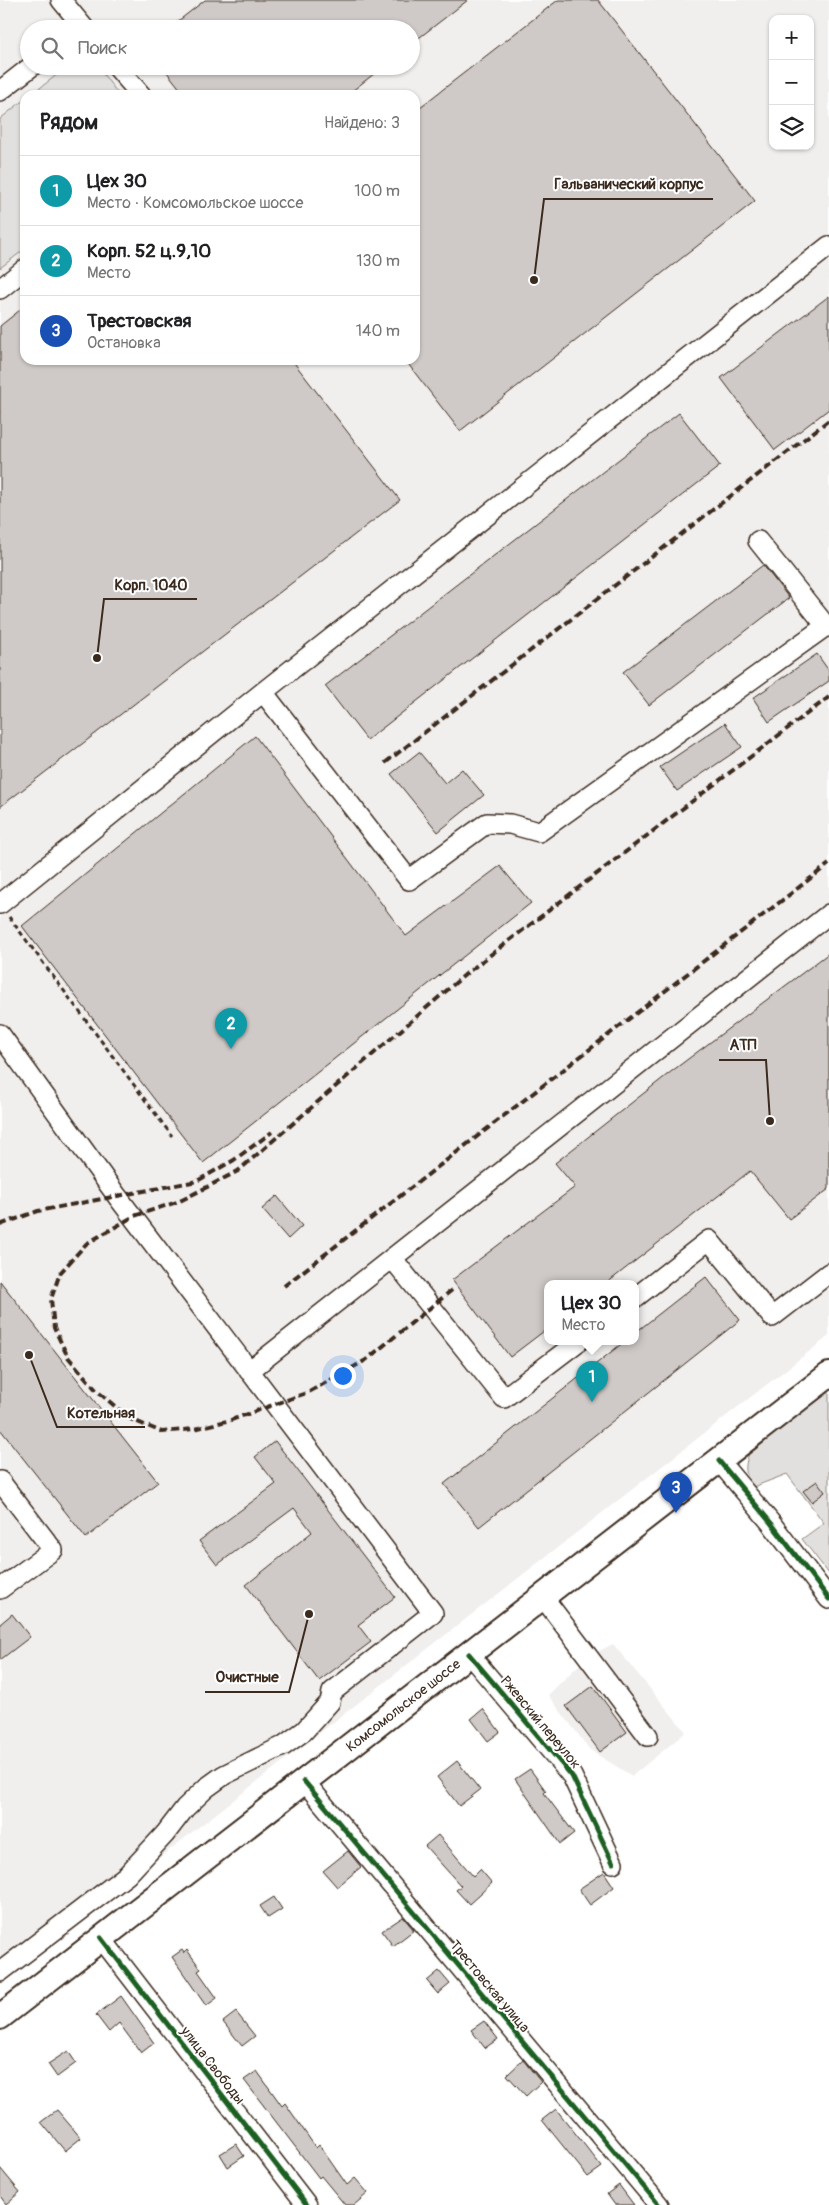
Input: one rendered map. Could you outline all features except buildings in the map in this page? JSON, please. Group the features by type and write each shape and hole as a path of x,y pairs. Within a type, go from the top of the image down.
{"main road":[{"name":"Комсомольское шоссе","path":"0,2017 829,1376"}],"street":[{"path":"61,0 76,20"},
{"path":"0,91 20,75"},
{"path":"123,75 136,90"},
{"path":"3,908 263,692 829,246"},
{"path":"0,288 20,273"},
{"path":"263,692 408,880 486,823 510,824 538,832 828,627 758,540"},
{"path":"249,1371 829,914"},
{"path":"0,1034 118,1196 432,1613 332,1692 330,1702 313,1722 291,1741 224,1775 206,1788 185,1808 165,1834 127,1875 0,1972"},
{"path":"639,1295 709,1240 772,1317 829,1273"},
{"path":"392,1258 504,1398 574,1345"},
{"path":"719,1461 771,1522 829,1599"},
{"path":"0,1482 53,1550 0,1588"},
{"path":"543,1597 648,1736"},
{"name":"Ржевский переулок","path":"469,1654 572,1776 613,1863"},
{"name":"Трестовская улица","path":"304,1781 659,2205"},
{"name":"улица Свободы","path":"101,1938 308,2205"}],"path":[{"path":"3,908 172,1136"}],"shaded area":[{"path":"0,0 829,0 829,1336 0,1982"},
{"path":"57,75 104,75 115,90 37,90"},
{"path":"20,103 20,253 0,268 0,119"},
{"path":"829,1389 829,1574 802,1539 824,1523 787,1474 753,1487 746,1469 750,1451"},
{"path":"613,1644 686,1732 632,1776 590,1750 548,1695 587,1657"}],"railway":[{"path":"385,763 829,420"},
{"path":"452,1290 366,1360 309,1392 231,1420 194,1429 162,1432 130,1419 97,1391 68,1357 54,1328 51,1299 60,1273 86,1244 134,1216 180,1201 238,1171 468,972 829,697"},
{"path":"284,1286 829,864"},
{"path":"0,1225 38,1211 197,1181 234,1160 272,1132"}],"cycle path":[{"path":"719,1461 771,1523 829,1599"},
{"path":"469,1654 572,1776 613,1863"},
{"path":"304,1781 659,2205"},
{"path":"101,1938 307,2205"}],"place":[{"name":"Гальванический корпус","path":"534,280"},
{"name":"Корп. 1040","path":"97,658"},
{"name":"Корп. 52 ц.9,10","path":"231,1049"},
{"name":"АТП","path":"770,1121"},
{"name":"Котельная","path":"29,1355"},
{"name":"Цех 30","path":"592,1402"},
{"name":"Трестовская","path":"676,1513"},
{"name":"Очистные","path":"309,1614"}]}
